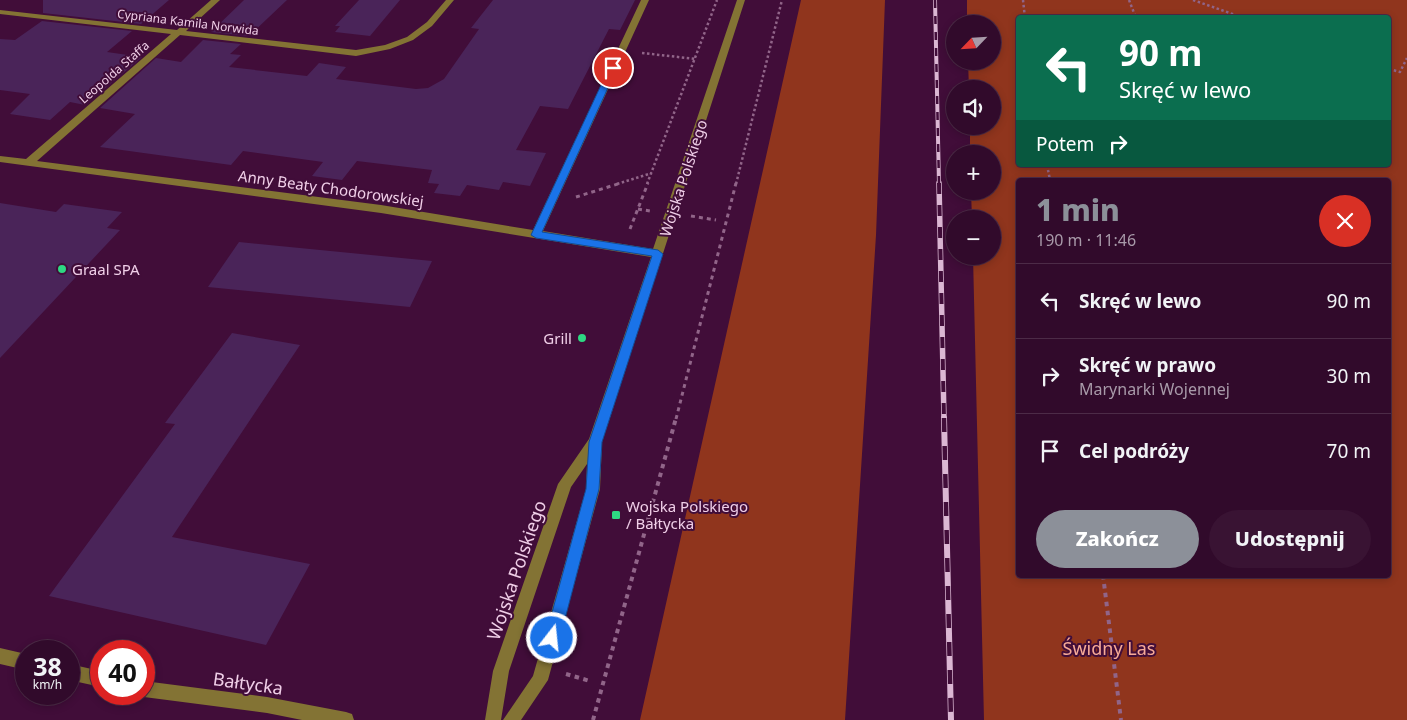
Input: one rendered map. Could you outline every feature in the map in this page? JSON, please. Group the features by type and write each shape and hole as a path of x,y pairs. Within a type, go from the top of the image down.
{"street":[{"name":"Leopolda Staffa","path":"28,163 216,0"},
{"name":"Cypriana Kamila Norwida","path":"0,12 340,52 373,50 406,42 428,28 450,0"},
{"path":"536,235 645,0"},
{"name":"Wojska Polskiego","path":"511,720 540,680 593,489 595,442 741,0"},
{"name":"Anny Beaty Chodorowskiej","path":"0,159 381,209 658,254"},
{"name":"Wojska Polskiego","path":"493,720 501,671 565,484 595,442"},
{"path":"0,656 15,659"},
{"name":"Bałtycka","path":"155,690 267,705 346,720"}],"path":[{"path":"628,235 717,0"},
{"path":"593,720 683,392 782,0"},
{"path":"1023,0 1025,15"},
{"path":"1129,0 1135,15"},
{"path":"1193,0 1236,15"},
{"path":"621,51 696,59"},
{"path":"1391,70 1400,72 1407,58"},
{"path":"573,198 652,173"},
{"path":"685,215 716,220"},
{"path":"1103,578 1121,720"},
{"path":"556,671 590,681"}],"green space":[{"path":"801,0 885,0 876,235 845,720 640,720"},
{"name":"Świdny Las","path":"967,0 1407,0 1407,720 984,720 973,265 1001,265 1001,210 972,210 971,200 1001,200 1001,145 970,145 970,135 1001,135 1001,80 969,80 968,70 1001,70 1001,15 967,15"}],"building":[{"path":"43,0 169,0 141,24 43,13"},
{"path":"244,0 287,0 249,36 211,32"},
{"path":"359,0 400,0 370,36 335,32 340,26 335,26"},
{"path":"493,0 635,0 620,30 609,29 568,109 540,106 516,150 546,153 530,186 503,182 499,190 467,185 460,196 434,193 439,184 428,183 432,170 357,161 342,180 312,176 323,162 243,151 231,165 100,147 135,114 100,108 156,58 181,62 203,40 241,44 230,54 241,55 229,67 307,76 319,63 346,67 336,79 416,89 428,88 444,79 479,29 471,28"},
{"path":"42,21 132,31 107,52 142,57 85,105 70,102 50,120 10,114 30,94 0,90 0,39 15,40"},
{"path":"0,203 56,212 64,204 122,212 107,228 120,230 0,358"},
{"path":"239,242 432,261 410,307 208,287"},
{"path":"232,333 300,345 172,537 310,564 266,645 49,596 175,424 165,423"}],"railway":[{"path":"935,0 939,184"},
{"path":"939,183 944,419"},
{"path":"944,418 951,720"}],"place":[{"name":"Graal SPA","path":"62,269"},
{"name":"Grill","path":"582,338"},
{"name":"Wojska Polskiego / Bałtycka","path":"616,515"}],"route":[{"path":"552,638 593,489 595,442 658,254 536,235 613,68"}]}
